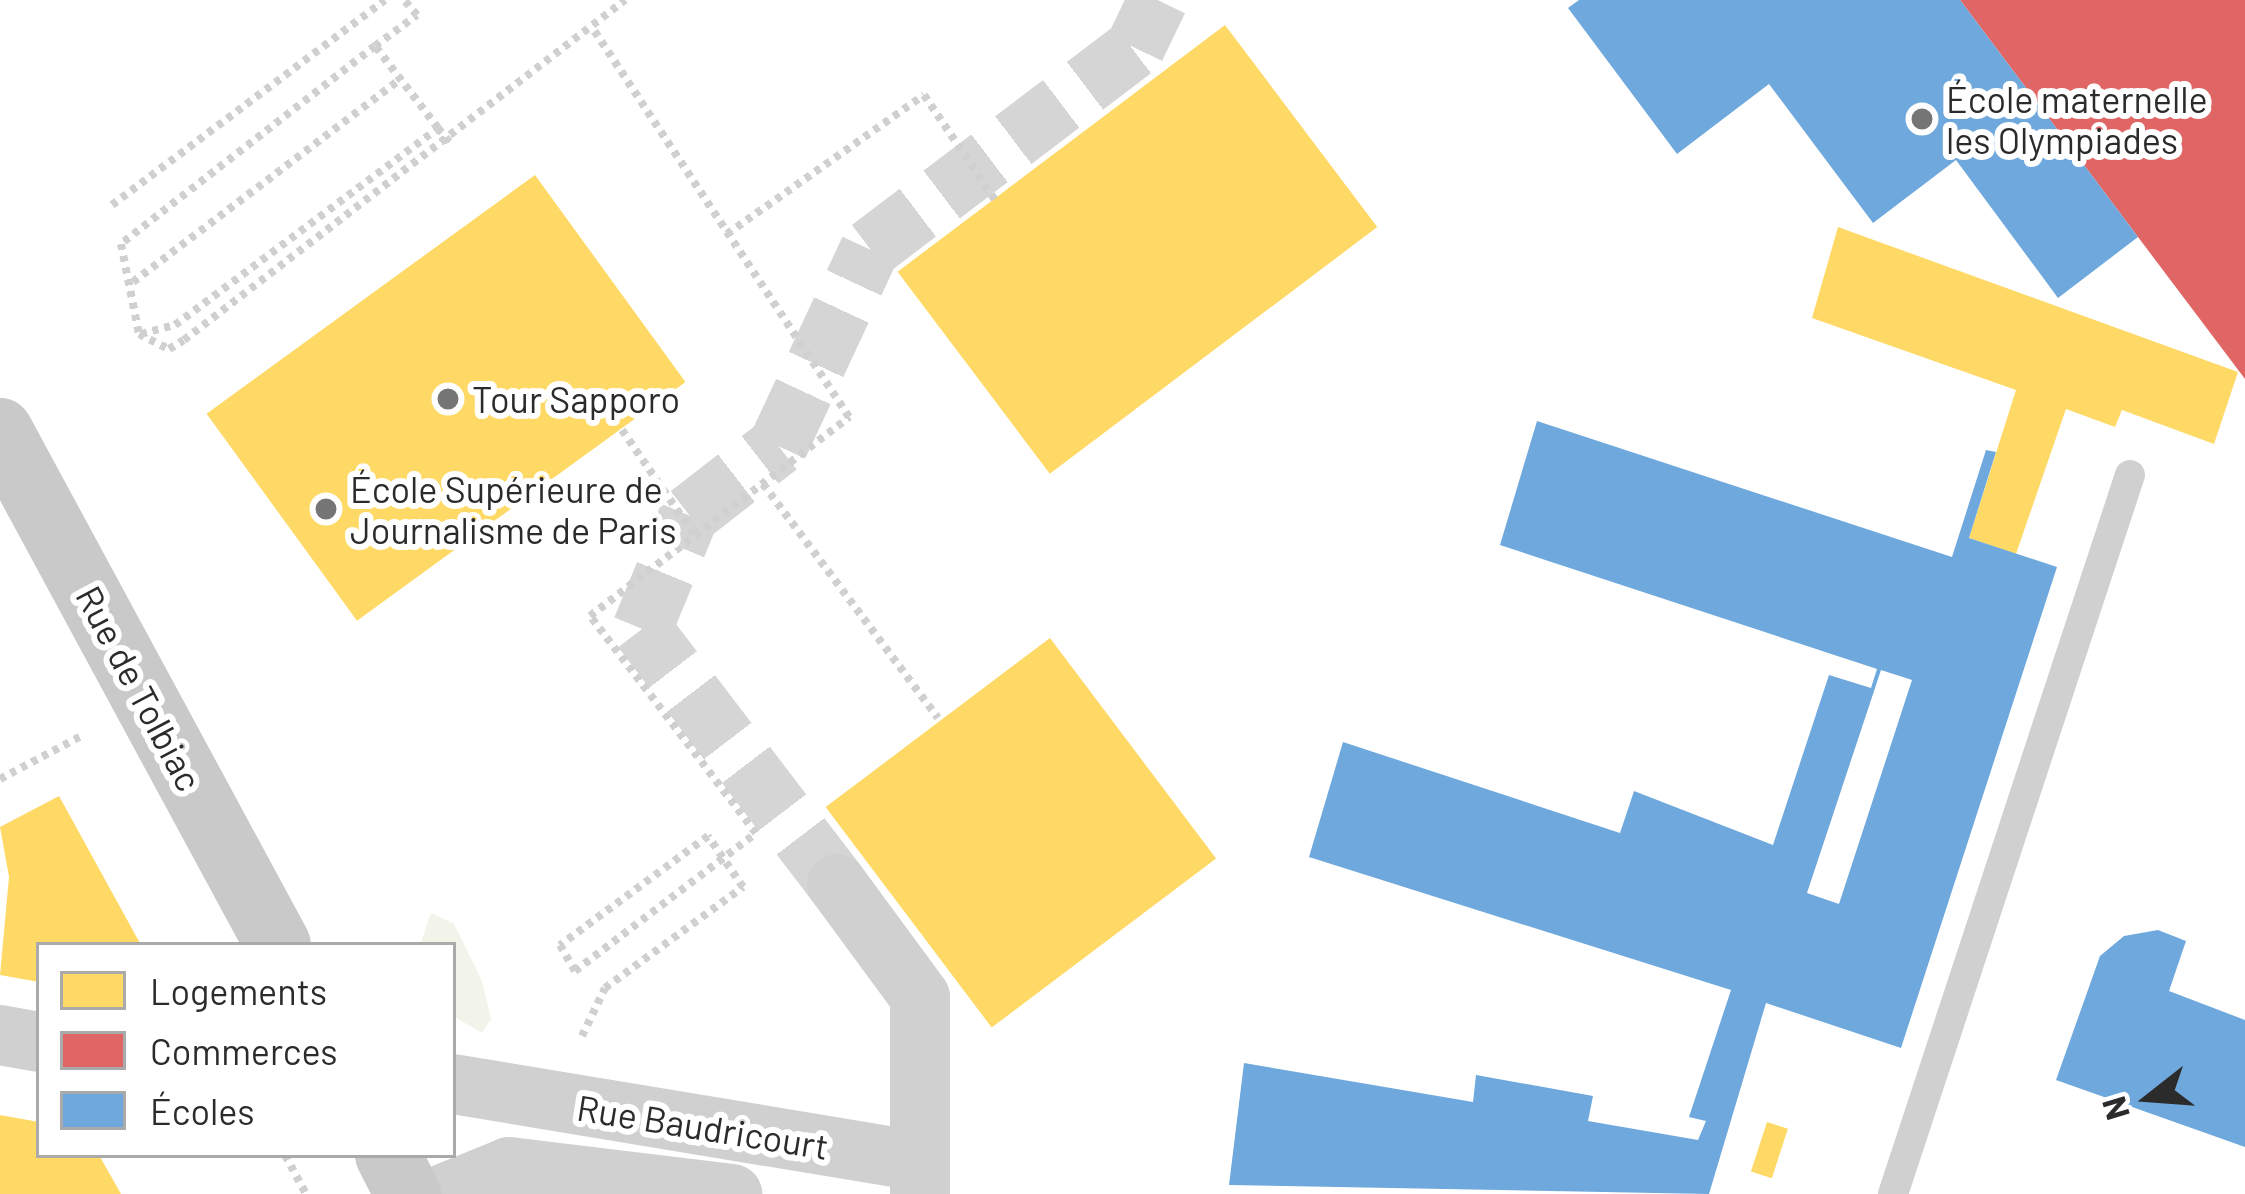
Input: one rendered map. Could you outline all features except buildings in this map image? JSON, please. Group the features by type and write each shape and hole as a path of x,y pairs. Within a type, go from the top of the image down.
{"main road":[{"name":"Rue de Tolbiac","path":"0,431 276,942"},
{"path":"390,1158 408,1194"}],"street":[{"path":"837,884 920,998 920,1178"},
{"path":"0,1035 36,1041"},
{"name":"Rue Baudricourt","path":"456,1085 920,1178"},
{"name":"Rue Baudricourt","path":"442,1194 509,1167 732,1194"}],"lane":[{"path":"1893,1194 2130,475"}],"path":[{"path":"112,205 385,0"},
{"path":"139,334 133,282 121,244 417,15 404,0"},
{"path":"139,334 169,349 451,144 625,0"},
{"path":"580,1039 604,988 743,887 707,836 560,945 575,970 756,833 590,616 849,417 593,29"},
{"path":"375,46 451,144"},
{"path":"133,282 400,79"},
{"path":"728,234 924,95 995,200"},
{"path":"139,334 175,325 438,128"},
{"path":"622,430 694,536"},
{"path":"763,484 938,718"},
{"path":"0,779 146,702"},
{"path":"286,1158 306,1194"}],"shaded area":[{"path":"431,913 454,924 482,981 491,1019 482,1033 456,1018 456,942 421,942"}],"tunnel":[{"path":"837,884 642,629 689,515 778,446 870,249 1135,48 1158,0"}],"place":[{"name":"École maternelle les Olympiades","path":"1922,119"},
{"name":"Tour Sapporo","path":"448,399"},
{"name":"École Supérieure de Journalisme de Paris","path":"326,509"}]}
